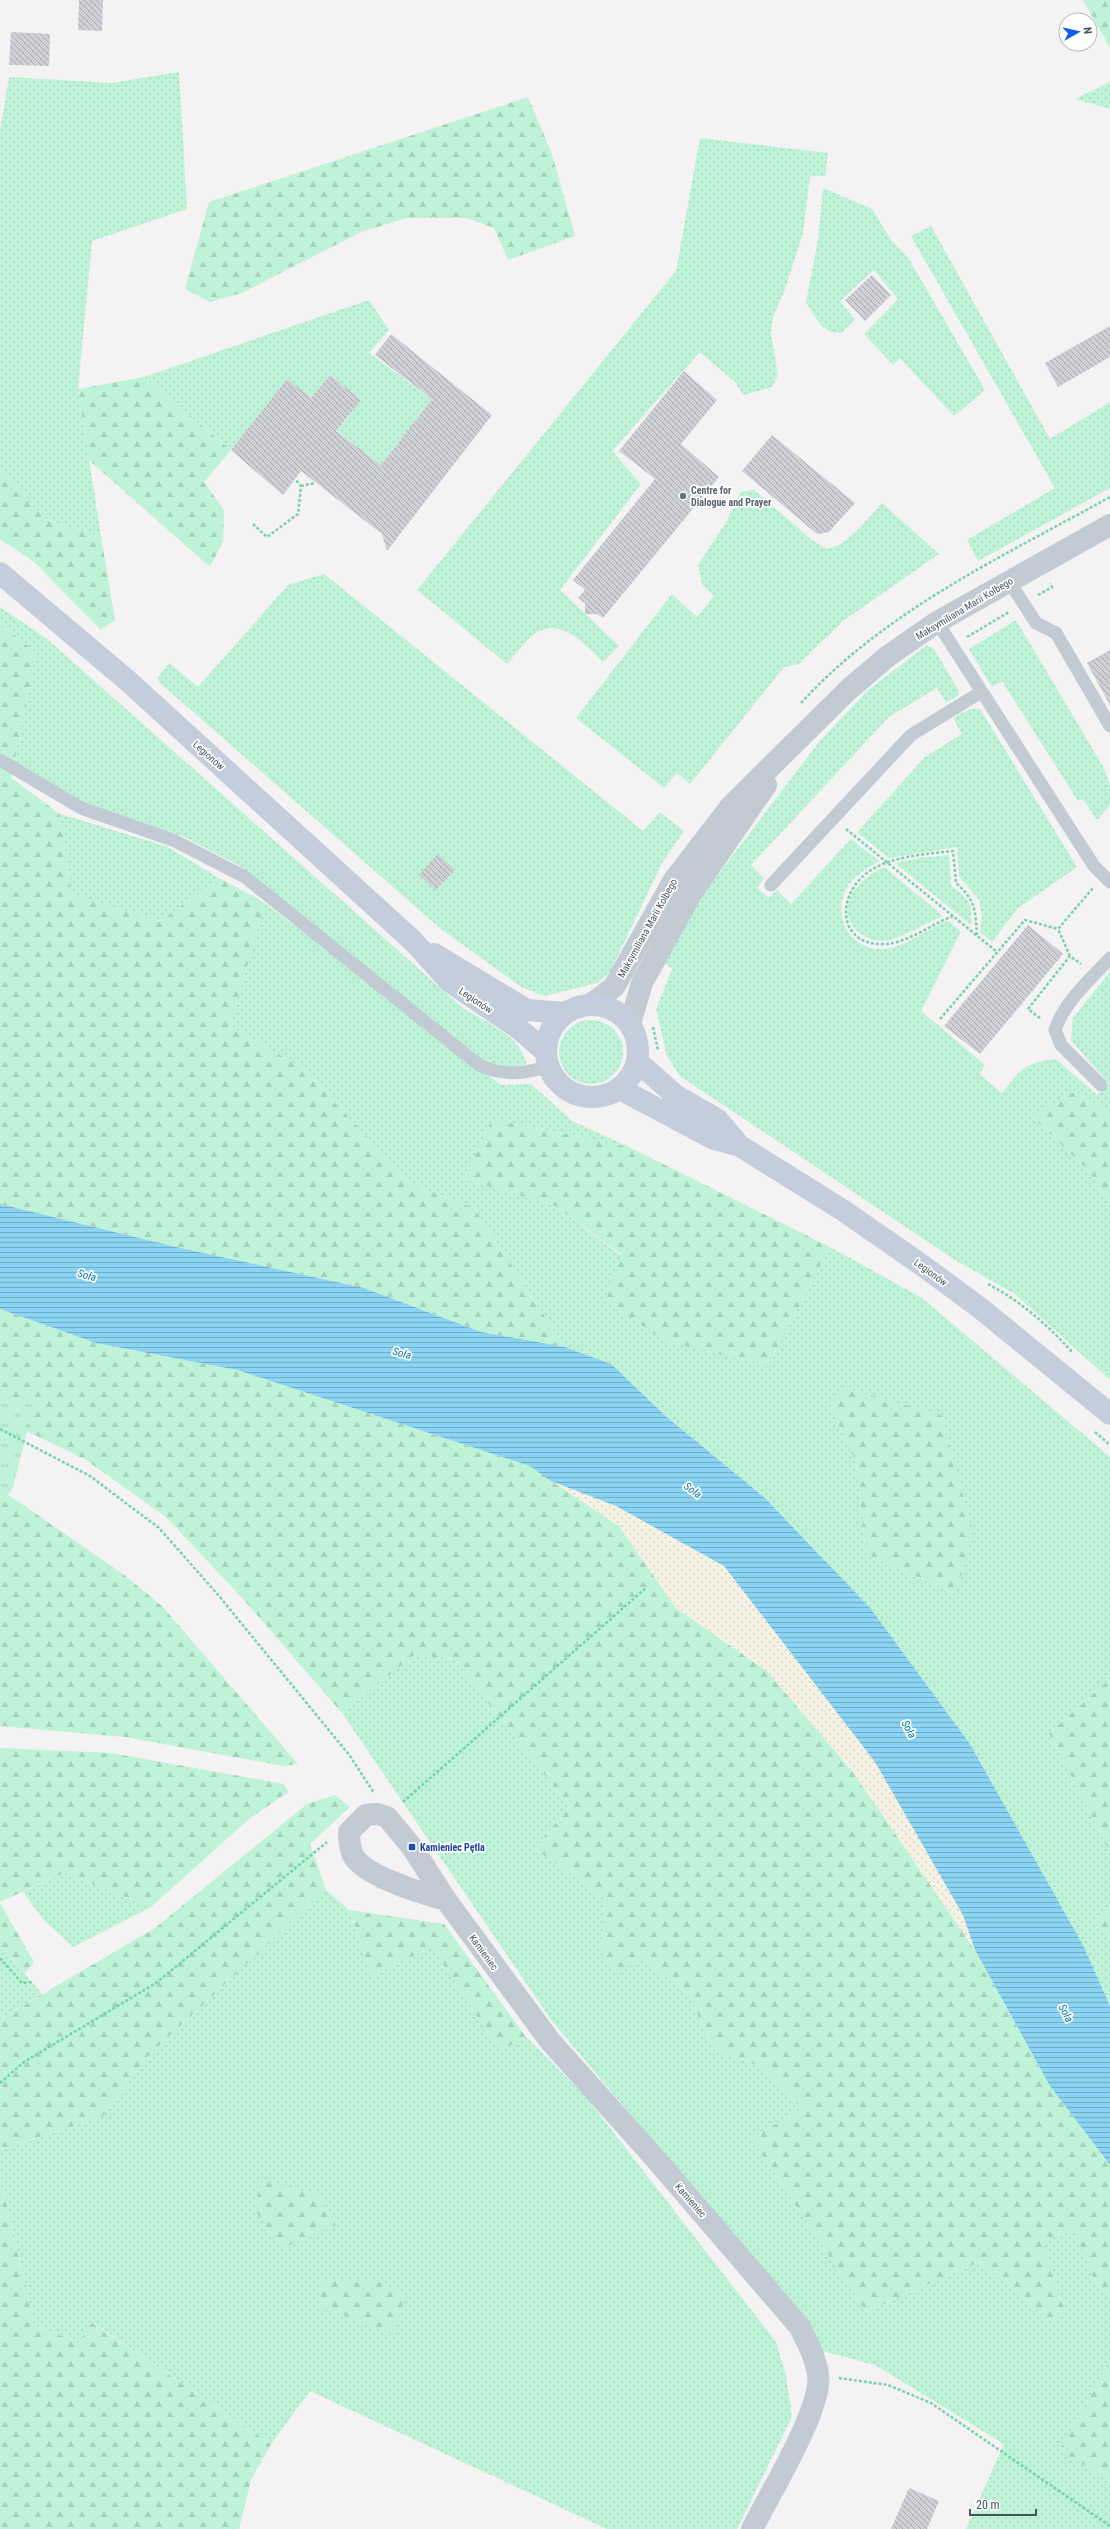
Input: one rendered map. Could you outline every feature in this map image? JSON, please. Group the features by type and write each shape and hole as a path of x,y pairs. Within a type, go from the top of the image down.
{"main road":[{"name":"Legionów","path":"0,573 128,681 413,941 450,982 518,1028 547,1059"},
{"name":"Legionów","path":"413,941 527,1010 565,1013"},
{"path":"591,1004 606,1006 620,1013 630,1024 636,1036 639,1049 638,1062 634,1072 620,1089 607,1096 593,1098 578,1096 565,1090 555,1079 547,1059 548,1037 555,1024 565,1013 577,1007 591,1004"},
{"name":"Legionów","path":"638,1062 676,1095 718,1120 740,1146"},
{"name":"Legionów","path":"620,1089 714,1139 740,1146 842,1209 919,1262 980,1308 1110,1414"}],"street":[{"name":"Maksymiliana Marii Kolbego","path":"591,1004 614,987 674,880 731,806 848,690 888,656 937,622 1110,525"},
{"name":"Maksymiliana Marii Kolbego","path":"630,1024 642,983 691,894 796,742"},
{"path":"387,1817 377,1814 366,1815 349,1832 352,1854 369,1870 396,1883 446,1900"},
{"name":"Kamieniec","path":"387,1817 412,1847 446,1900 550,2042 653,2156 799,2326 811,2350 819,2375 813,2409 752,2529"}],"lane":[{"path":"1010,581 1036,623 1056,632 1110,726"},
{"path":"937,622 1094,866 1107,879"},
{"path":"771,885 911,735 981,692"},
{"path":"0,760 81,808 173,840 244,877 479,1065 489,1069 512,1074 532,1072 547,1059"},
{"path":"1101,1085 1061,1045 1055,1030 1062,1013 1110,958"}],"path":[{"path":"252,524 266,537 298,514 301,486 295,479"},
{"path":"301,486 315,483"},
{"path":"833,818 998,952"},
{"path":"953,916 912,936 887,944 872,943 856,937 848,928 845,914 848,896 854,885 870,871 887,862 922,854 953,851 956,883 972,900 975,907 976,935"},
{"path":"1058,929 1107,879"},
{"path":"940,1019 1025,920 1058,929"},
{"path":"1058,929 1070,956 1095,975"},
{"path":"1055,1030 1028,1009 1070,956"},
{"path":"652,1021 660,1057"},
{"path":"0,1429 90,1476 159,1528 219,1596 350,1756 368,1782 387,1817 647,1587"},
{"path":"1092,1430 1110,1445"},
{"path":"0,2083 24,2062 156,1983 325,1843 349,1838"},
{"path":"0,1958 22,1983 32,1982"},
{"path":"819,2375 888,2385 930,2403 1110,2526"}],"green space":[{"path":"1083,0 1110,0 1110,48 1098,27 1098,12 1090,12"},
{"path":"179,72 187,209 92,241 78,389 101,536 47,520 0,471 0,132 9,77 111,83"},
{"path":"1110,82 1110,109 1075,99"},
{"path":"528,97 552,154 575,236 508,260 494,228 467,218 407,218 361,232 242,293 210,302 185,289 209,202"},
{"path":"700,138 828,153 825,176 810,176 803,233 785,289 773,317 771,333 778,375 772,387 743,395 736,383 700,352 612,451 641,484 560,590 619,646 603,662 588,647 570,634 552,628 542,630 532,636 507,664 417,590 676,271"},
{"path":"823,188 872,209 891,240 909,259 985,390 954,416 900,358 893,365 864,334 898,299 874,270 840,301 855,320 841,333 834,333 824,328 816,319 806,302 818,240"},
{"path":"931,226 1050,439 1110,402 1110,488 978,561 967,540 1055,488 911,236"},
{"path":"369,300 389,330 369,353 432,399 381,465 333,428 344,422 361,400 330,375 311,398 287,379 231,450 144,377"},
{"path":"144,377 231,450 204,482 224,510 223,542 210,567 89,460 78,389"},
{"path":"0,471 47,520 101,536 115,620 101,630 33,561 0,539"},
{"path":"754,490 812,540 827,549 835,547 850,537 864,524 882,503 939,554 843,621 799,664 784,667 690,784 677,773 664,788 576,718 672,594 697,617 714,596 702,584 698,565 725,524 741,492"},
{"path":"324,574 643,831 660,812 684,831 662,863 610,972 597,983 544,996 523,988 441,929 159,682 158,677 169,663 198,687 288,585"},
{"path":"0,607 47,639 464,1009 493,1025 511,1038 524,1055 527,1065 502,1067 485,1063 240,866 182,836 80,801 14,761 36,652 0,624"},
{"path":"1016,620 1104,768 1110,785 1110,805 1097,820 1083,799 1078,801 1002,681 992,687 969,649"},
{"path":"0,624 36,652 11,778 60,814 72,895 161,921 219,878 265,903 230,1026 301,1067 412,1184 474,1208 565,1347 481,1332 364,1288 176,1247 0,1204"},
{"path":"927,645 934,649 959,691 957,696 946,703 937,688 889,717 751,865 764,878 757,888 769,898 777,890 791,904 851,839 879,861 852,880 842,899 842,919 851,936 858,942 867,947 877,949 896,947 948,921 961,931 921,1011 985,1065 979,1074 1002,1093 1024,1068 1037,1063 1056,1059 1097,1095 1109,1084 1071,1040 1073,1018 1110,972 1110,1111 1074,1092 1032,1117 1089,1171 1110,1205 1110,1380 1015,1294 955,1260 680,1076 667,1056 656,1009 672,969 665,963 702,896 819,742 867,691"},
{"path":"969,709 980,709 1077,867 1017,909 992,942 980,932 982,916 979,900 959,876 957,847 889,858 857,832 925,757 962,734 953,718"},
{"path":"60,814 166,846 219,878 161,921 72,895"},
{"path":"949,855 951,886 966,898 971,911 971,925 895,863 919,858"},
{"path":"884,867 943,916 889,940 875,940 859,933 849,920 848,903 852,894 862,882 870,875"},
{"path":"265,903 501,1085 531,1084 572,1121 629,1147 492,1119 464,1179 555,1206 768,1366 830,1247 922,1298 1110,1457 1110,1679 1049,1733 1110,1853 1110,1906 1097,1921 1110,1939 1110,2006 1084,1947 970,1744 871,1609 766,1499 668,1418 611,1364 565,1347 474,1208 412,1184 301,1067 230,1026","holes":["830,1406 956,1594 866,1554 856,1462"]},
{"path":"591,1020 609,1026 617,1034 623,1052 617,1070 609,1078 591,1084 573,1078 565,1070 559,1052 565,1034 573,1026"},
{"path":"1074,1092 1110,1111 1110,1205 1089,1171 1031,1116"},
{"path":"492,1119 629,1147 830,1247 768,1366 665,1341 604,1300 621,1254 555,1206 464,1179"},
{"path":"0,1309 96,1343 237,1370 530,1466 619,1526 676,1608 767,1671 853,1772 975,1950 1050,2086 1110,2165 1110,2296 1096,2284 1074,2230 1042,2240 1064,2308 1052,2322 979,2262 866,2312 751,2138 803,2109 759,2066 713,2049 689,1995 642,1958 617,1973 602,1953 604,1898 534,1848 570,1807 454,1659 414,1655 342,1713 244,1600 166,1517 86,1460 0,1418"},
{"path":"842,1387 941,1415 973,1532 956,1594 866,1554 856,1462 830,1406"},
{"path":"0,1395 34,1404 13,1487 0,1507"},
{"path":"0,1489 123,1574 162,1606 298,1764 284,1766 125,1737 0,1726"},
{"path":"414,1655 454,1659 570,1807 534,1848 604,1898 602,1953 617,1972 642,1958 689,1995 713,2049 759,2066 803,2109 751,2138 866,2312 979,2262 1052,2321 1064,2308 1042,2240 1075,2230 1096,2284 1110,2296 1110,2360 1060,2450 1110,2482 1110,2529 966,2529 1004,2444 875,2365 822,2351 791,2306 552,2021 342,1713"},
{"path":"1110,1679 1110,1853 1049,1733"},
{"path":"0,1748 111,1753 284,1784 288,1792 249,1819 151,1907 64,1873 0,1902"},
{"path":"335,1795 350,1807 310,1844 326,1890 150,2054 102,2117 0,2150 0,2019 155,1928 307,1804"},
{"path":"64,1873 151,1907 73,1947 44,1920 23,1892"},
{"path":"326,1890 349,1910 372,1976 432,1947 499,2050 526,2037 586,2097 776,2342 786,2376 792,2417 737,2529 607,2529 310,2391 271,2444 92,2322 80,2343 34,2325 0,2172 0,2150 102,2117 150,2054"},
{"path":"0,1903 34,1962 25,1973 0,1944"},
{"path":"1110,1906 1110,1939 1097,1921"},
{"path":"349,1910 444,1924 526,2037 499,2050 432,1947 372,1976"},
{"path":"0,1944 42,1994 0,2019"},
{"path":"0,2172 34,2325 80,2343 91,2322 271,2444 251,2480 239,2529 0,2529"},
{"path":"259,2181 319,2195 336,2225 283,2248 256,2212"},
{"path":"377,2279 404,2296 395,2334 319,2307 321,2281"},
{"path":"1110,2360 1110,2482 1060,2450"}],"sand":[{"path":"551,1481 616,1506 724,1566 875,1762 963,1915 975,1950 853,1772 767,1671 676,1608 619,1526"}],"water":[{"name":"Soła","path":"0,1204 176,1247 364,1288 481,1332 565,1347 611,1364 668,1418 766,1499 871,1609 970,1744 1084,1947 1110,2006 1110,2165 1050,2086 975,1950 963,1915 875,1762 724,1566 616,1506 551,1481 530,1466 237,1370 96,1343 0,1309"}],"building":[{"path":"79,0 103,0 102,31 78,30"},
{"path":"11,32 50,34 49,66 9,65"},
{"path":"872,275 891,295 865,321 845,300"},
{"path":"1110,326 1110,357 1058,387 1045,363"},
{"path":"391,334 492,415 387,551 382,534 301,471 283,495 231,450 287,379 311,398 330,375 361,400 336,431 381,465 432,399 375,355"},
{"name":"Centre for Dialogue and Prayer","path":"684,371 717,400 681,444 719,477 603,618 597,614 585,614 585,603 578,598 585,590 573,580 655,479 619,451"},
{"path":"772,435 855,503 829,532 817,534 742,471"},
{"path":"1110,650 1110,705 1087,663"},
{"path":"438,854 455,870 436,890 419,875"},
{"path":"1028,925 1063,954 980,1054 944,1026"},
{"path":"909,2488 939,2501 927,2529 891,2529"}],"place":[{"name":"Centre for Dialogue and Prayer","path":"683,496"},
{"name":"Kamieniec Pętla","path":"412,1847"}]}
